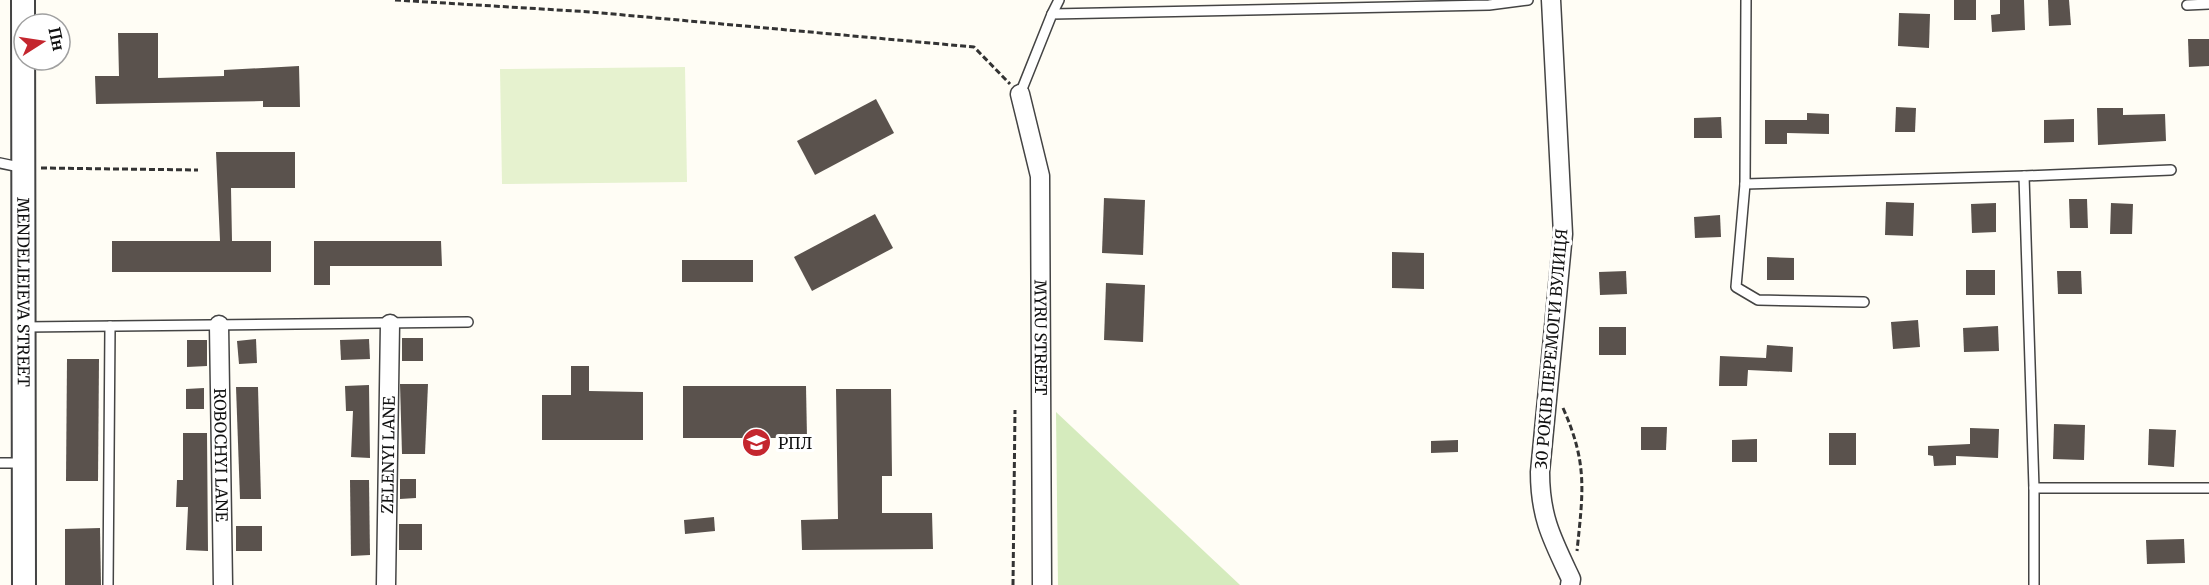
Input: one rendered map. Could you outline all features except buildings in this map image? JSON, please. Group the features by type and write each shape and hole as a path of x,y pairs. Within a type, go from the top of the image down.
{"street":[{"name":"MENDELIEIEVA STREET","path":"23,0 24,585"},
{"name":"30 РОКІВ ПЕРЕМОГИ ВУЛИЦЯ","path":"1551,0 1563,234 1540,472 1540,500 1547,528 1570,582"},
{"name":"MYRU STREET","path":"1020,94 1040,176 1042,585"},
{"name":"ZELENYI LANE","path":"386,585 390,324"},
{"name":"ROBOCHYI LANE","path":"219,325 223,585"}],"lane":[{"path":"1020,94 1059,0"},
{"path":"1052,14 1528,0"},
{"path":"1746,0 1745,184 1736,287 1758,300 1864,302"},
{"path":"2187,5 2209,4"},
{"path":"0,163 24,168"},
{"path":"1745,184 2171,170"},
{"path":"2024,176 2034,488 2034,585"},
{"path":"24,327 468,322"},
{"path":"108,585 110,326"},
{"path":"0,463 24,463"},
{"path":"2034,488 2209,488"}],"path":[{"path":"395,0 591,12 974,47 1020,94"},
{"path":"24,168 198,170"},
{"path":"1562,406 1577,440 1582,476 1576,562 1570,582"},
{"path":"1013,585 1015,410"}],"green space":[{"path":"685,67 687,182 502,184 500,69"},
{"path":"1056,412 1240,585 1058,585"}],"place":[{"name":"РПЛ","path":"757,443"}]}
